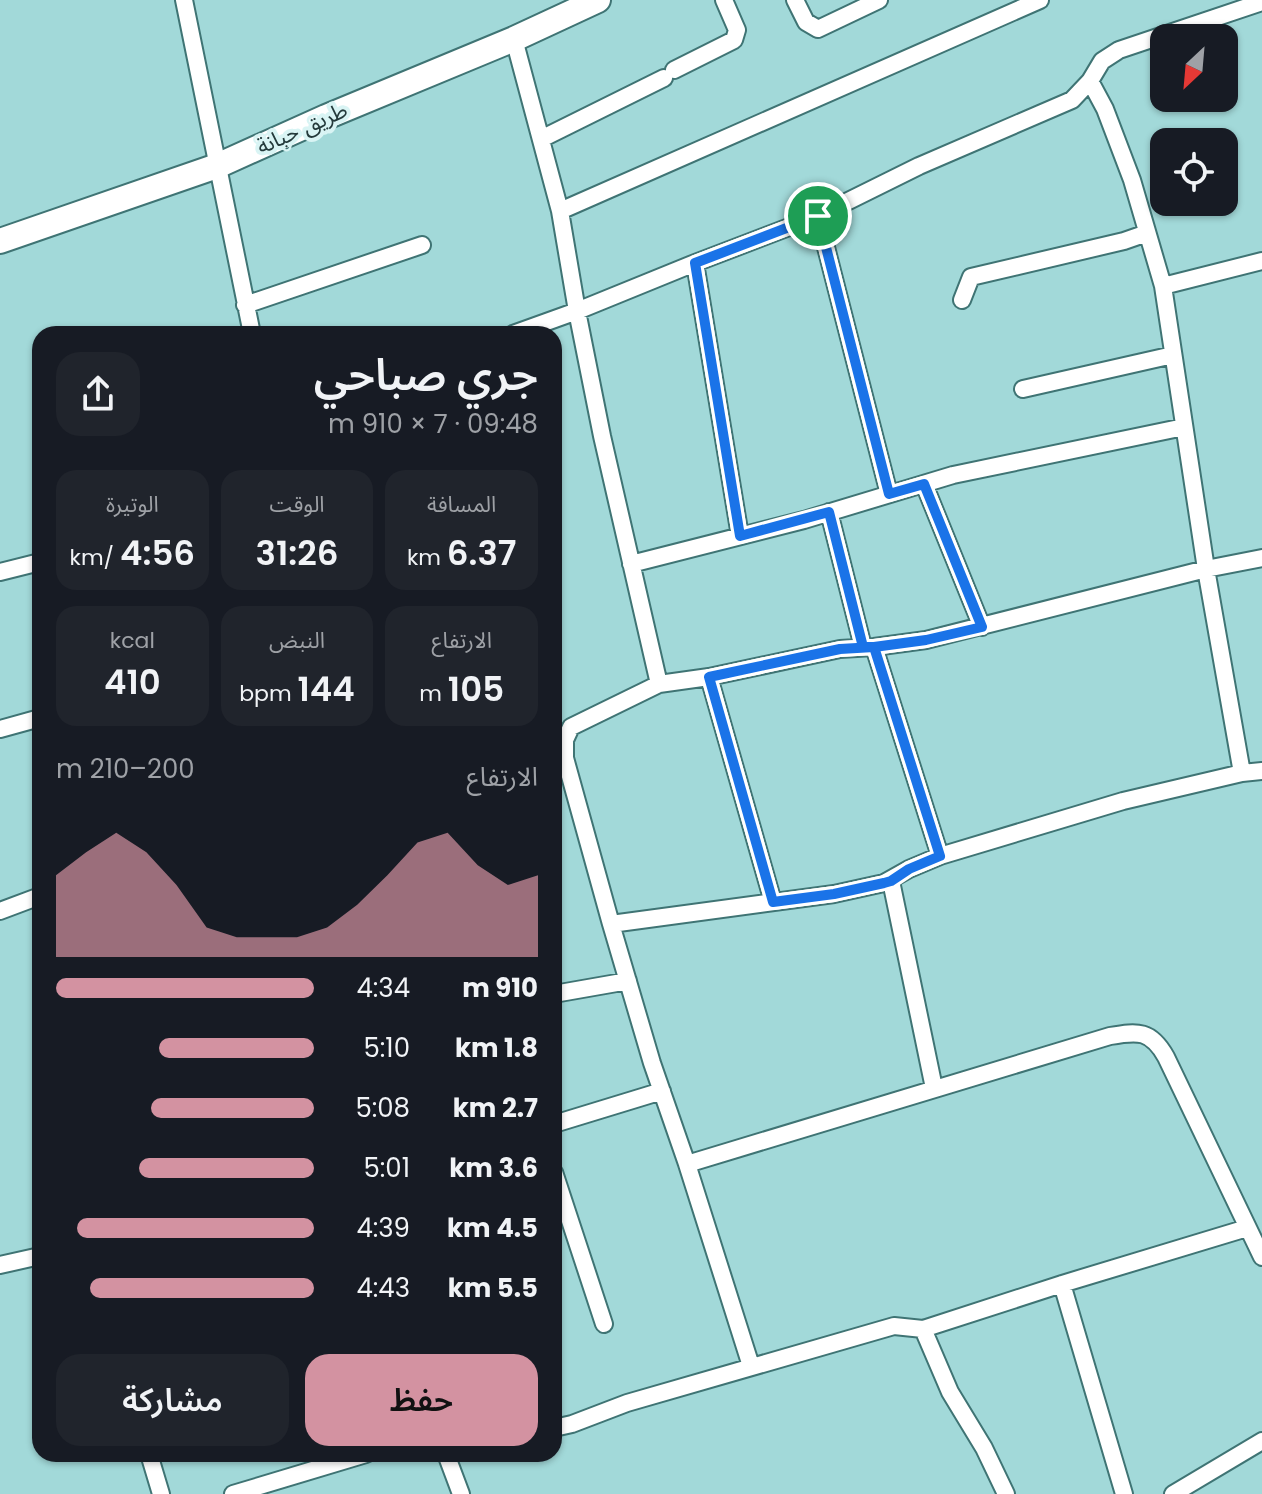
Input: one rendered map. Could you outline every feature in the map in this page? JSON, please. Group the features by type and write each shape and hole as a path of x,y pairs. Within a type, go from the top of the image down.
{"street":[{"path":"184,0 250,326"},
{"name":"طريق حبانة","path":"0,241 217,166 598,0"},
{"path":"541,139 734,40 737,30 724,0"},
{"path":"795,0 806,22 818,29 879,0"},
{"path":"560,211 1040,0"},
{"path":"535,326 818,216 919,166 1072,100 1090,81 1102,61 1119,50 1262,2"},
{"path":"514,39 560,211 602,436 659,684"},
{"path":"1090,81 1105,109 1127,166 1163,286 1206,569 1242,773"},
{"path":"818,216 889,494"},
{"path":"962,300 971,277 1147,233"},
{"path":"245,305 422,245"},
{"path":"1163,286 1262,261"},
{"path":"695,263 740,536"},
{"path":"1023,389 1173,355"},
{"path":"631,564 829,512 953,475 1184,427"},
{"path":"924,484 982,627"},
{"path":"829,512 869,647 940,856"},
{"path":"562,738 571,727 659,684 709,677 840,649 926,640 1206,569 1262,558"},
{"path":"0,572 32,564"},
{"path":"709,677 773,902"},
{"path":"0,729 32,720"},
{"path":"562,750 628,981 751,1366"},
{"path":"611,924 834,894 891,881 909,869 940,856 1123,801 1262,771"},
{"path":"891,881 934,1088"},
{"path":"0,911 32,899"},
{"path":"562,993 628,981"},
{"path":"687,1164 1110,1036 1129,1032 1146,1034 1157,1042 1166,1057 1262,1257"},
{"path":"562,1122 662,1091"},
{"path":"562,1196 604,1324"},
{"path":"562,1426 627,1403 894,1326 923,1329 1247,1228"},
{"path":"0,1265 32,1258"},
{"path":"1062,1284 1124,1494"},
{"path":"923,1329 950,1392 984,1448 1006,1494"},
{"path":"1173,1494 1262,1441"},
{"path":"151,1462 161,1494"},
{"path":"233,1494 339,1462"},
{"path":"449,1462 461,1494"}],"route":[{"path":"818,216 695,263 740,536 829,512 863,647 874,647 940,856 884,883 834,894 773,902 709,677 840,649 874,647 926,640 982,627 924,484 889,494 818,216"}]}
